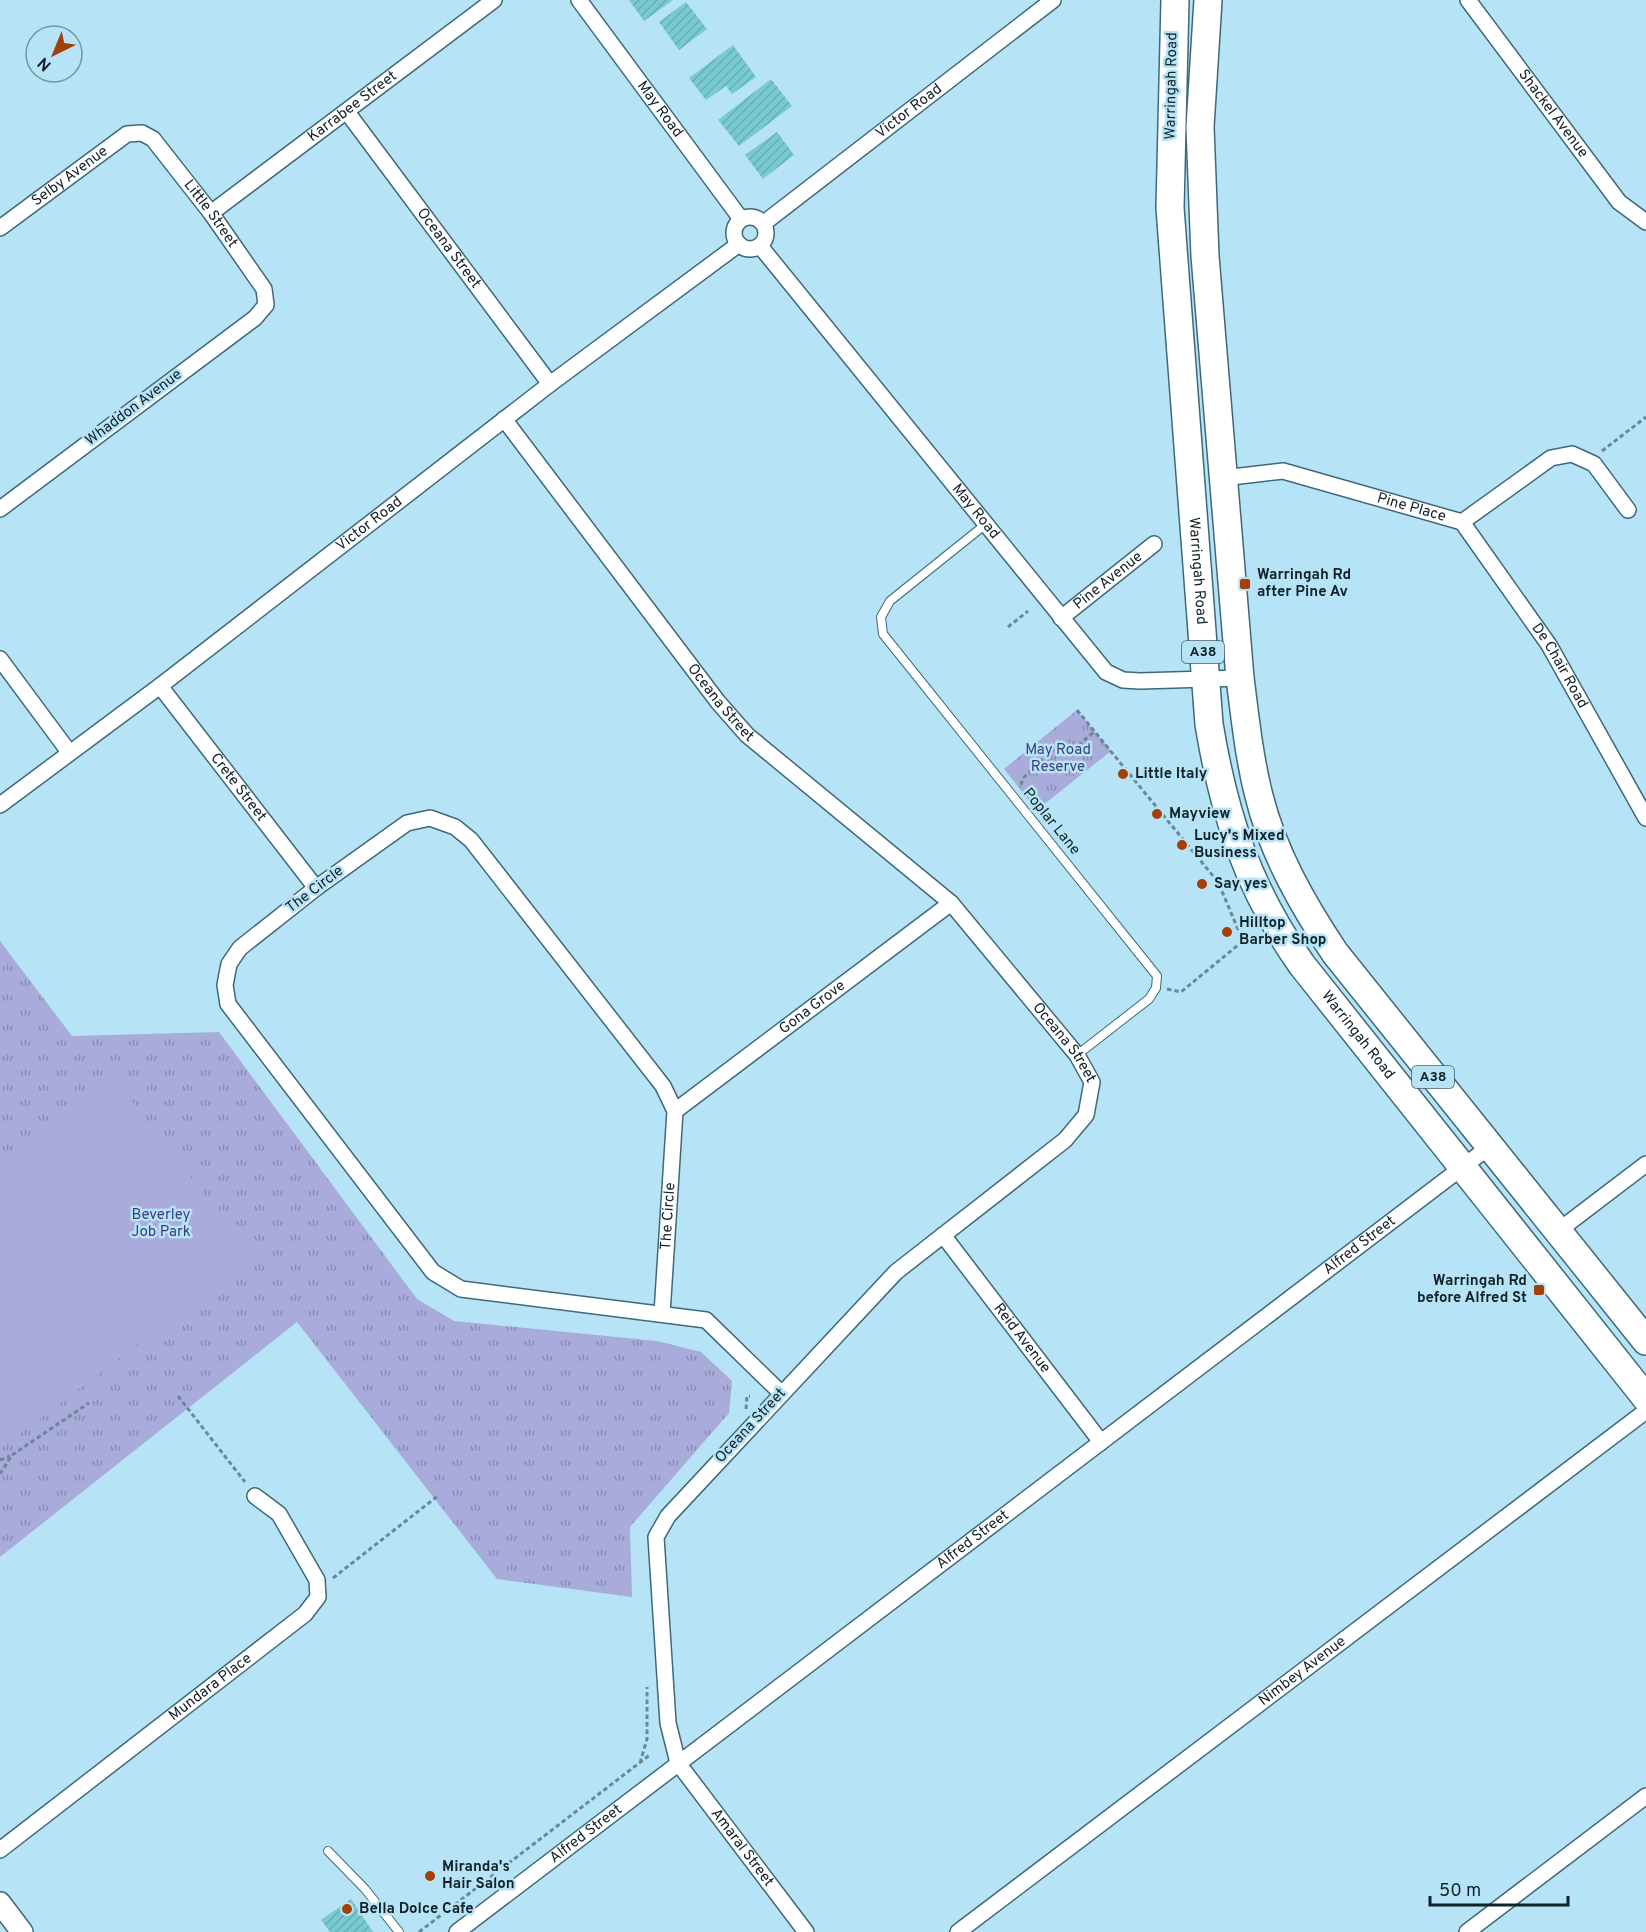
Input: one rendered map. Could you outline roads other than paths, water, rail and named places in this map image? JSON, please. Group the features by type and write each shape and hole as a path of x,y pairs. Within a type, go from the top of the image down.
{"highway":[{"name":"Warringah Road","path":"1175,0 1170,208 1209,724 1224,802 1234,836 1258,895 1302,965 1646,1398"},
{"name":"Warringah Road","path":"1208,0 1200,127 1205,256 1240,678 1247,738 1259,797 1293,884 1335,953 1646,1341"},
{"path":"1190,480 1223,478"}],"street":[{"name":"Karrabee Street","path":"211,213 494,0"},
{"name":"May Road","path":"579,0 741,219"},
{"name":"Victor Road","path":"764,223 1053,0"},
{"name":"Shackel Avenue","path":"1468,0 1619,202 1646,222"},
{"name":"Oceana Street","path":"347,112 550,384"},
{"name":"Little Street","path":"142,133 153,139 211,213 264,289 266,305"},
{"name":"Selby Avenue","path":"0,228 127,134 142,133"},
{"path":"751,216 764,223 766,235 760,246 747,249 739,244 734,233 741,219 751,216"},
{"name":"Victor Road","path":"0,805 160,686 550,384 739,244"},
{"name":"May Road","path":"760,246 1106,672 1124,680 1240,678"},
{"name":"Whaddon Avenue","path":"0,509 255,318 266,305"},
{"name":"Oceana Street","path":"504,419 718,702 747,735 951,903 1077,1055 1092,1082 1086,1115 1065,1140 896,1272 668,1516 656,1537 655,1545 668,1723 678,1763"},
{"name":"Pine Place","path":"1223,478 1283,471 1462,522 1551,458 1572,454 1594,464 1628,510"},
{"name":"De Chair Road","path":"1462,522 1549,645 1646,818"},
{"name":"Pine Avenue","path":"1061,618 1154,544"},
{"path":"0,659 69,752"},
{"name":"Crete Street","path":"160,686 316,888"},
{"name":"The Circle","path":"662,1314 675,1111 663,1086 471,840 455,827 430,818 407,823 316,888 240,948 229,964 225,985 228,1004 433,1272 461,1289 706,1320 782,1393"},
{"name":"Gona Grove","path":"675,1111 951,903"},
{"name":"Alfred Street","path":"457,1932 1489,1147"},
{"path":"1558,1231 1646,1164"},
{"name":"Reid Avenue","path":"944,1234 1101,1442"},
{"name":"Nimbey Avenue","path":"958,1932 1646,1411"},
{"name":"Mundara Place","path":"0,1850 305,1614 318,1597 317,1580 279,1514 255,1496"},
{"name":"Amaral Street","path":"678,1763 806,1932"},
{"path":"1467,1932 1646,1796"},
{"path":"0,1903 22,1932"}],"lane":[{"name":"Poplar Lane","path":"986,524 890,601 881,616 883,634 1157,976 1156,988 1149,999 1077,1055"},
{"path":"328,1851 365,1889 399,1932"}],"place":[{"name":"Warringah Rd after Pine Av","path":"1245,584"},
{"name":"Little Italy","path":"1123,774"},
{"name":"Mayview","path":"1157,814"},
{"name":"Lucy's Mixed Business","path":"1182,845"},
{"name":"Say yes","path":"1202,884"},
{"name":"Hilltop Barber Shop","path":"1227,932"},
{"name":"Warringah Rd before Alfred St","path":"1539,1290"},
{"name":"Miranda's Hair Salon","path":"430,1876"},
{"name":"Bella Dolce Cafe","path":"347,1909"}],"park label":[{"name":"May Road Reserve","path":"1058,758"},
{"name":"Beverley Job Park","path":"161,1224"}]}
